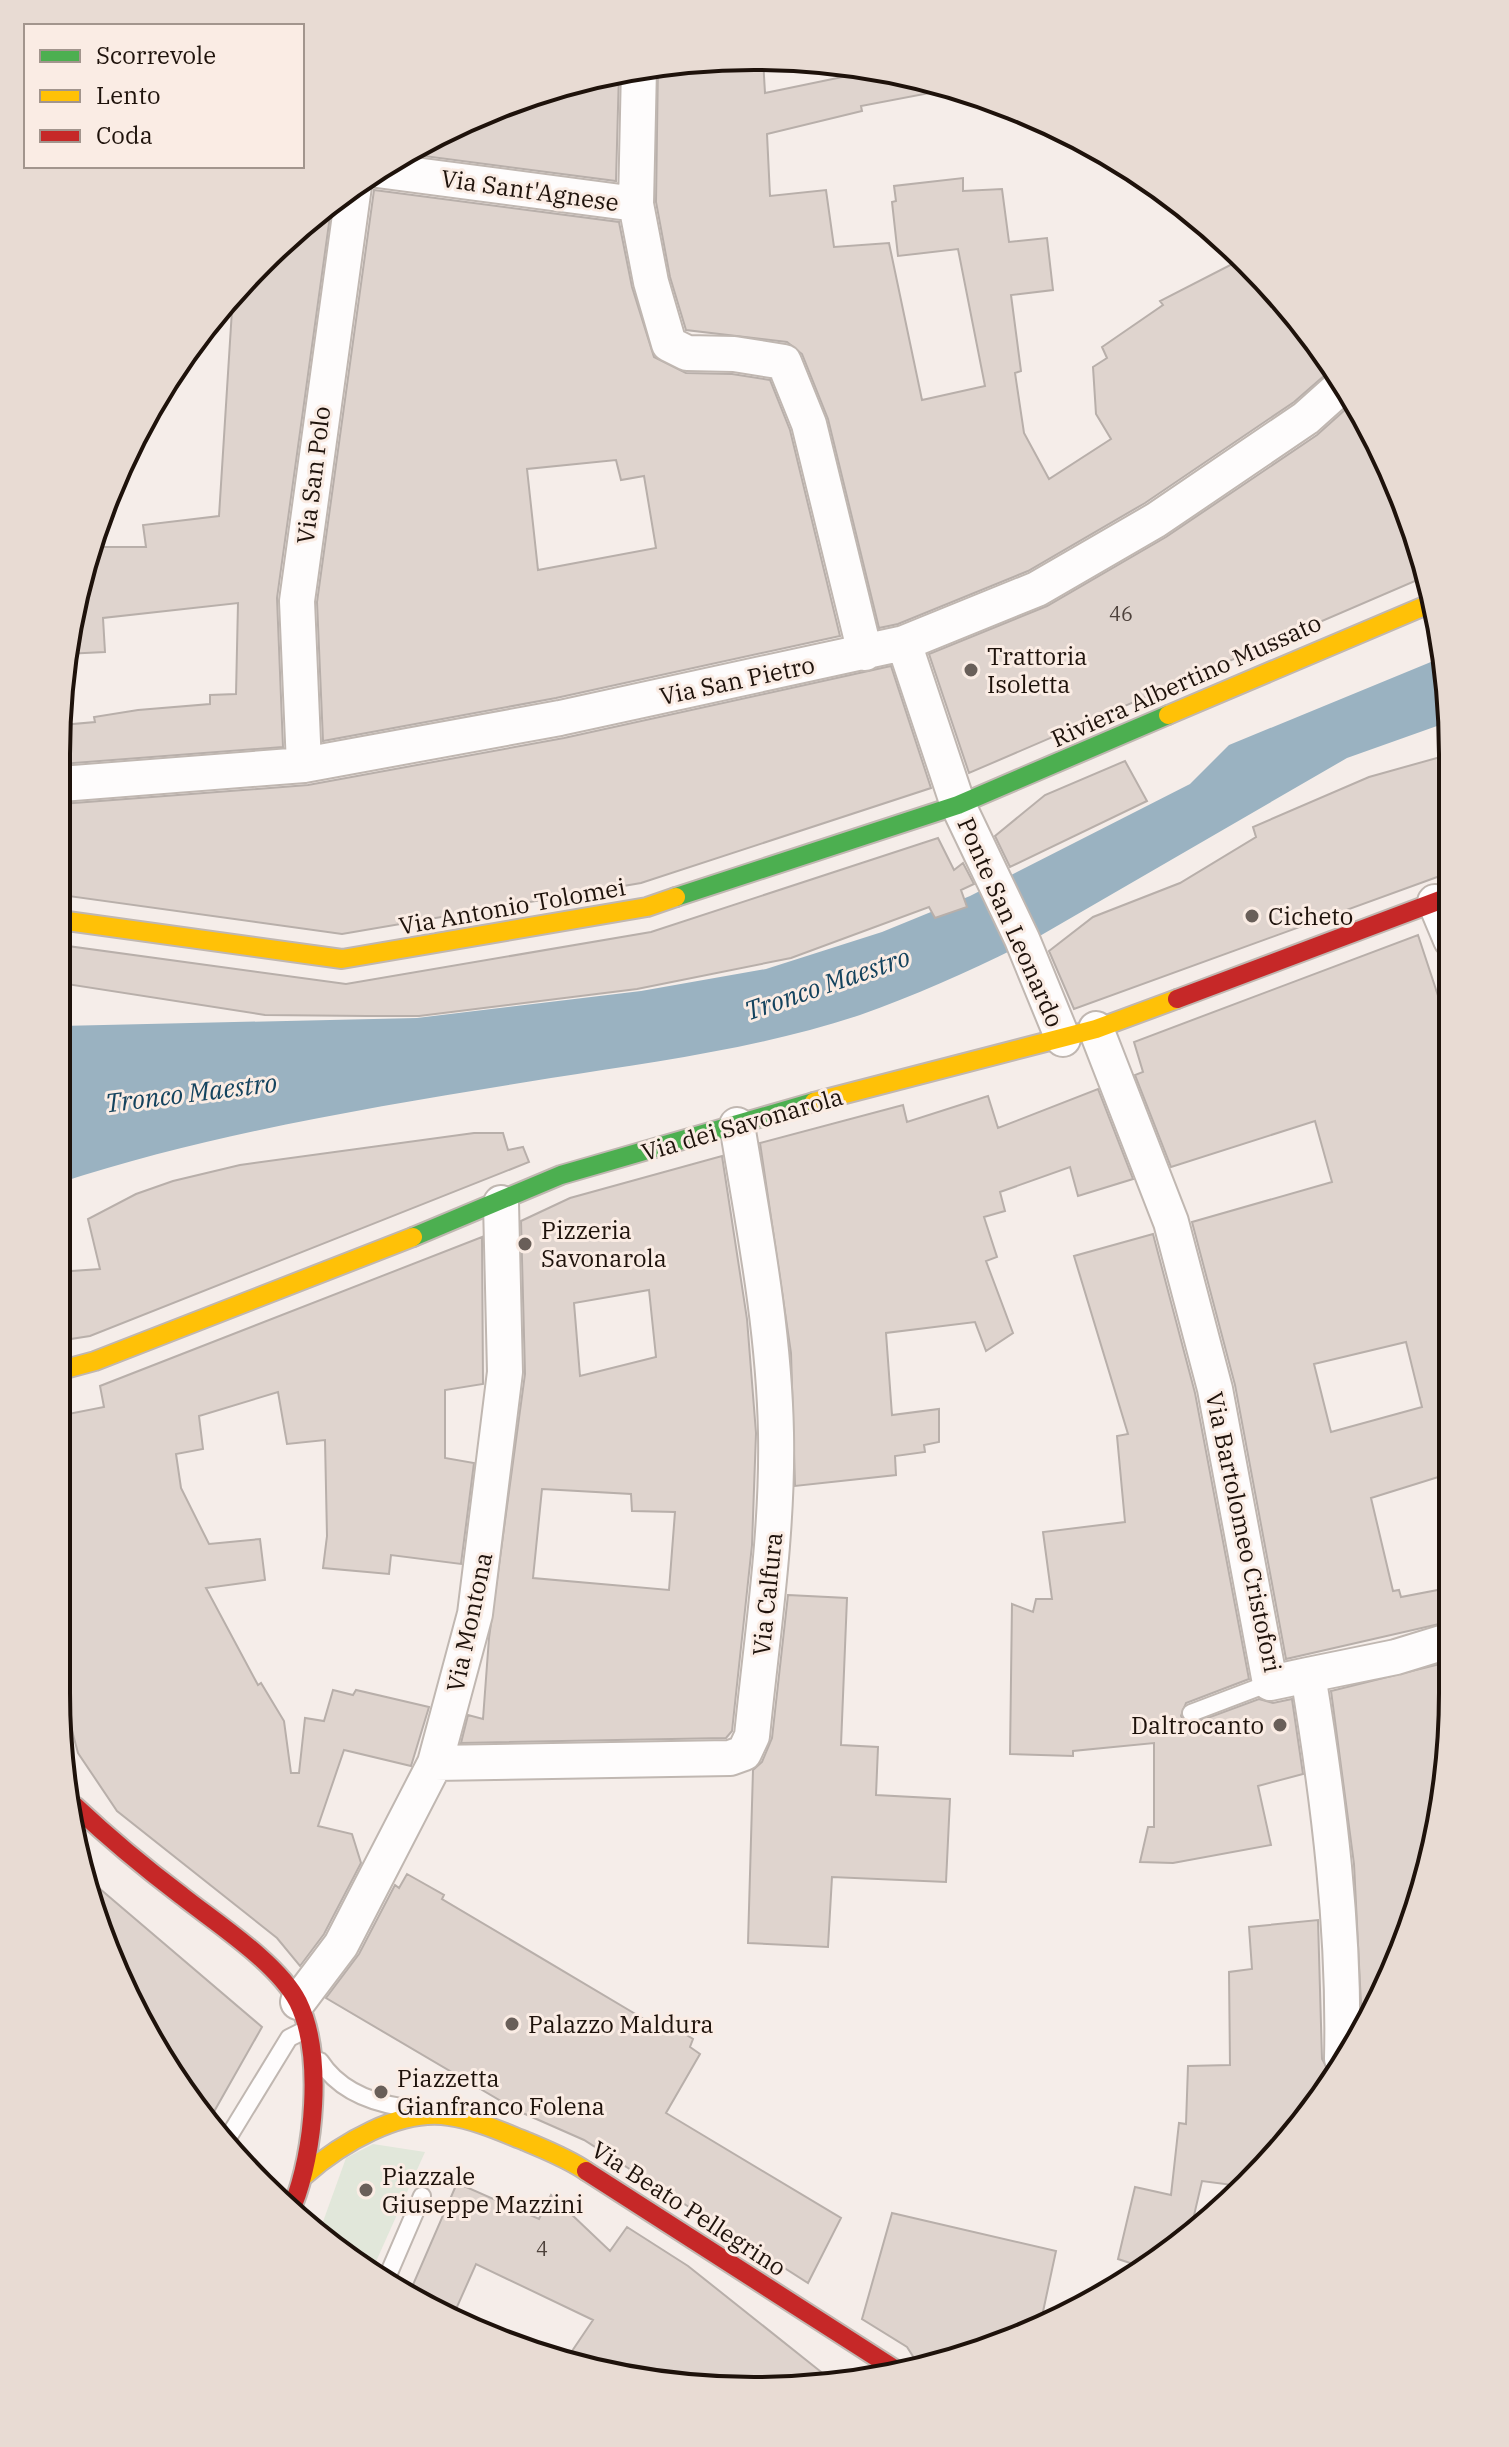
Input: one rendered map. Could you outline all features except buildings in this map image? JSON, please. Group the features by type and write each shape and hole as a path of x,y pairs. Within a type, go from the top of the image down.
{"street":[{"path":"639,80 636,204 651,282 669,344 687,353 734,354 784,362 809,424 865,653"},
{"name":"Via Sant'Agnese","path":"395,172 636,204"},
{"name":"Via San Polo","path":"304,765 297,601 352,201"},
{"name":"Via San Pietro","path":"70,783 304,765 560,718 904,643 1037,589 1156,520 1306,418 1335,392"},
{"name":"Riviera Albertino Mussato","path":"958,805 1423,607"},
{"name":"Ponte San Leonardo","path":"904,643 958,805 1022,939 1063,1039"},
{"name":"Via Antonio Tolomei","path":"70,921 342,959 647,907 958,805"},
{"name":"Via dei Savonarola","path":"70,1368 95,1361 501,1203 561,1175 1096,1029 1439,900"},
{"name":"Via Bartolomeo Cristofori","path":"1096,1029 1171,1222 1215,1389 1270,1683 1308,1675 1328,1795 1341,2045"},
{"name":"Via Calfura","path":"435,1763 716,1758 744,1753 752,1736 775,1529 776,1431 765,1295 737,1125"},
{"name":"Via Montona","path":"305,2026 341,1945 435,1763 475,1614 487,1537 505,1372 501,1203"},
{"path":"1308,1675 1396,1657 1439,1644"},
{"path":"81,1812 103,1835 261,1958 305,2026 313,2099 305,2175 295,2200"},
{"path":"85,1833 103,1835"},
{"name":"Via Beato Pellegrino","path":"305,2175 331,2152 369,2132 400,2121 446,2115 489,2126 571,2161 887,2364"}],"lane":[{"path":"1191,1713 1270,1683"},
{"path":"231,2133 289,2038 305,2026"},
{"name":"Via Beato Pellegrino","path":"305,2026 323,2066 356,2094 378,2103 446,2115"},
{"path":"390,2271 422,2196"}],"shaded area":[{"path":"373,2144 425,2152 375,2263 322,2223 346,2158"}],"water":[{"name":"Tronco Maestro","path":"1432,661 1438,725 1347,758 1038,937 883,1007 823,1027 746,1045 365,1109 241,1134 70,1180 70,1026 417,1018 641,991 766,969 882,932 970,896 1190,784 1229,745"}],"traffic: fast":[{"path":"676,897 958,805 1168,715"},
{"path":"413,1237 561,1175 814,1102"}],"traffic: slow":[{"path":"1168,715 1423,607"},
{"path":"70,921 342,959 647,907 676,897"},
{"path":"814,1102 1096,1029 1177,999"},
{"path":"70,1368 95,1361 413,1237"},
{"path":"305,2175 335,2152 372,2131 411,2117 430,2115 449,2116 488,2126 556,2154 586,2171"}],"traffic: jam":[{"path":"1177,999 1439,901"},
{"path":"81,1811 141,1864 261,1958 289,1987 298,2002 311,2049 313,2104 306,2159 295,2200"},
{"path":"586,2171 887,2364"}],"place":[{"name":"Trattoria Isoletta","path":"971,670"},
{"name":"Cicheto","path":"1252,916"},
{"name":"Pizzeria Savonarola","path":"525,1244"},
{"name":"Daltrocanto","path":"1280,1725"},
{"name":"Palazzo Maldura","path":"512,2024"},
{"name":"Piazzetta Gianfranco Folena","path":"381,2092"},
{"name":"Piazzale Giuseppe Mazzini","path":"366,2190"}]}
